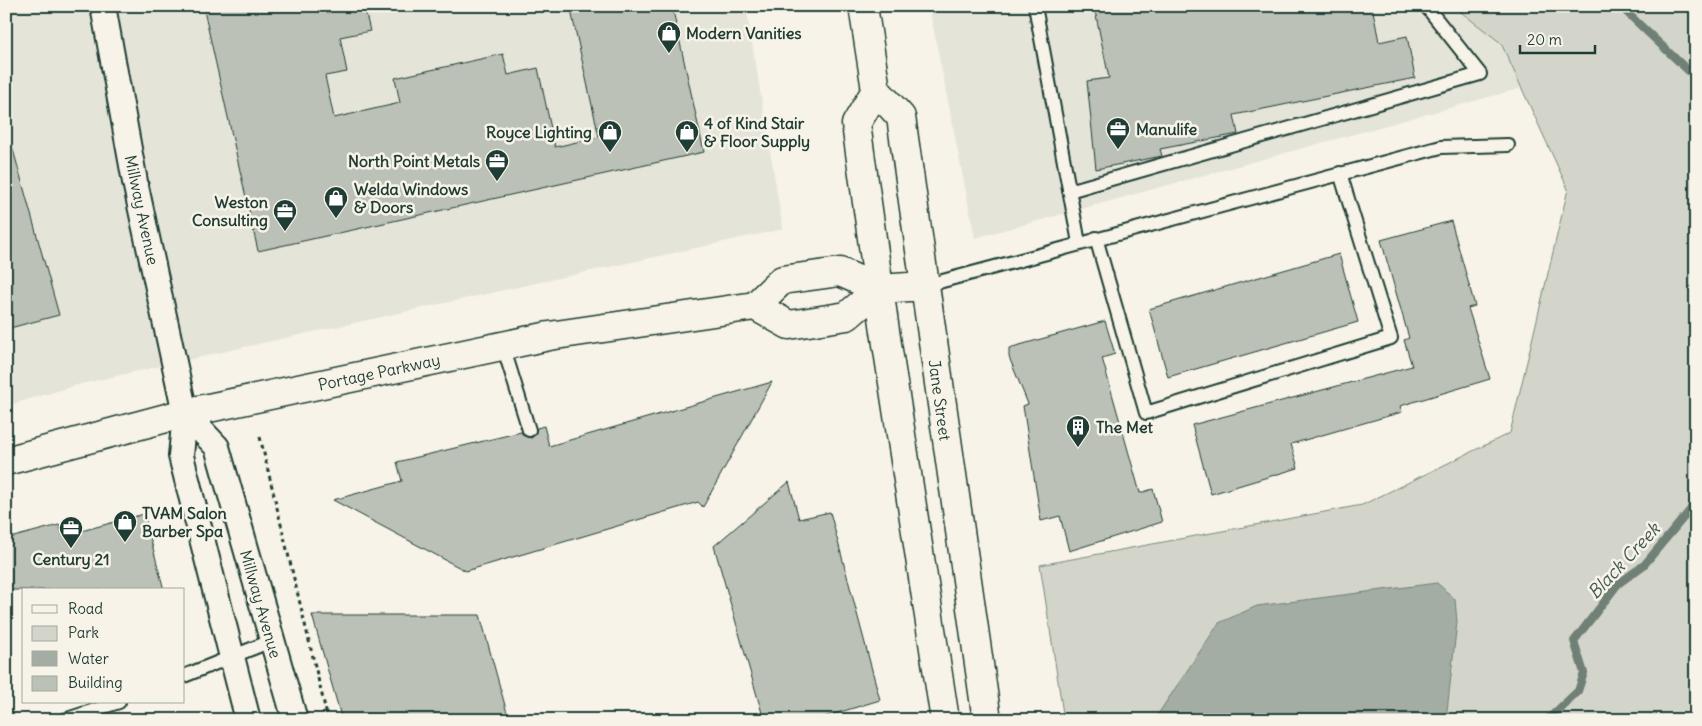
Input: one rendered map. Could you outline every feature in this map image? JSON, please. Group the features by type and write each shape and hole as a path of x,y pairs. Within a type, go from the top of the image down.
{"main road":[{"path":"863,6 876,90 856,124 945,720"},
{"name":"Jane Street","path":"876,90 901,117 987,720"},
{"path":"880,289 848,316 789,325 756,306 782,280 840,272 880,289 924,286"},
{"name":"Portage Parkway","path":"6,461 185,413 548,336 756,306"}],"street":[{"name":"Millway Avenue","path":"103,6 135,182 185,413 181,456 248,720"},
{"name":"Millway Avenue","path":"185,413 217,447 295,720"}],"lane":[{"path":"1035,6 1079,243"},
{"path":"1069,191 1480,74 1426,6"},
{"path":"924,286 1096,238 1440,147 1508,145"},
{"path":"1096,238 1146,413 1391,338 1340,173"},
{"path":"503,346 529,430"},
{"path":"185,676 271,641"},
{"path":"64,720 113,704"}],"path":[{"path":"260,437 328,720"}],"shaded area":[{"path":"6,6 746,6 783,229 81,384 6,406"},
{"path":"929,6 1453,6 1501,42 1522,88 975,238"}],"green space":[{"path":"1453,6 1696,6 1696,720 1064,720 1040,565 1362,505 1510,433 1568,189 1501,43"}],"water":[{"path":"1437,583 1455,599 1457,622 1446,720 1154,720 1219,623 1257,606"}],"building":[{"path":"203,6 364,6 370,31 340,37 347,72 325,76 334,118 400,103 395,78 503,54 508,75 538,68 555,147 599,137 570,6 672,6 704,152 258,251"},
{"path":"1094,6 1372,6 1379,42 1407,36 1415,78 1234,115 1238,134 1160,149 1162,156 1096,169 1087,81 1109,78"},
{"path":"12,146 59,315 6,329 6,147"},
{"path":"1451,221 1475,306 1468,308 1490,379 1400,406 1402,412 1291,444 1298,468 1211,494 1192,425 1412,366 1404,340 1409,338 1381,240"},
{"path":"1339,254 1358,322 1168,377 1149,309"},
{"name":"The Met","path":"1105,321 1115,354 1102,358 1140,493 1153,489 1162,522 1069,551 1060,516 1041,521 1023,406 1028,404 1009,357 1009,348"},
{"path":"772,382 703,507 698,502 466,571 333,500 402,481 397,462 521,432 524,436 531,438 535,435 537,428 544,426 549,446"},
{"path":"789,482 799,519 830,512 880,700 814,720 764,720 714,546"},
{"path":"144,514 163,588 22,588 22,590 6,590 6,539 59,525 63,536"},
{"path":"312,615 480,615 509,720 342,720"}],"waterway":[{"name":"Black Creek","path":"1620,6 1696,78"},
{"name":"Black Creek","path":"1547,720 1578,691 1584,673 1574,641 1618,584 1644,565 1690,510 1696,496"}],"place":[{"name":"Modern Vanities","path":"669,54"},
{"name":"Manulife","path":"1118,150"},
{"name":"Royce Lighting","path":"610,153"},
{"name":"4 of Kind Stair & Floor Supply","path":"687,153"},
{"name":"North Point Metals","path":"497,182"},
{"name":"Welda Windows & Doors","path":"336,219"},
{"name":"Weston Consulting","path":"285,232"},
{"name":"The Met","path":"1078,448"},
{"name":"TVAM Salon Barber Spa","path":"125,543"},
{"name":"Century 21","path":"71,549"}]}
